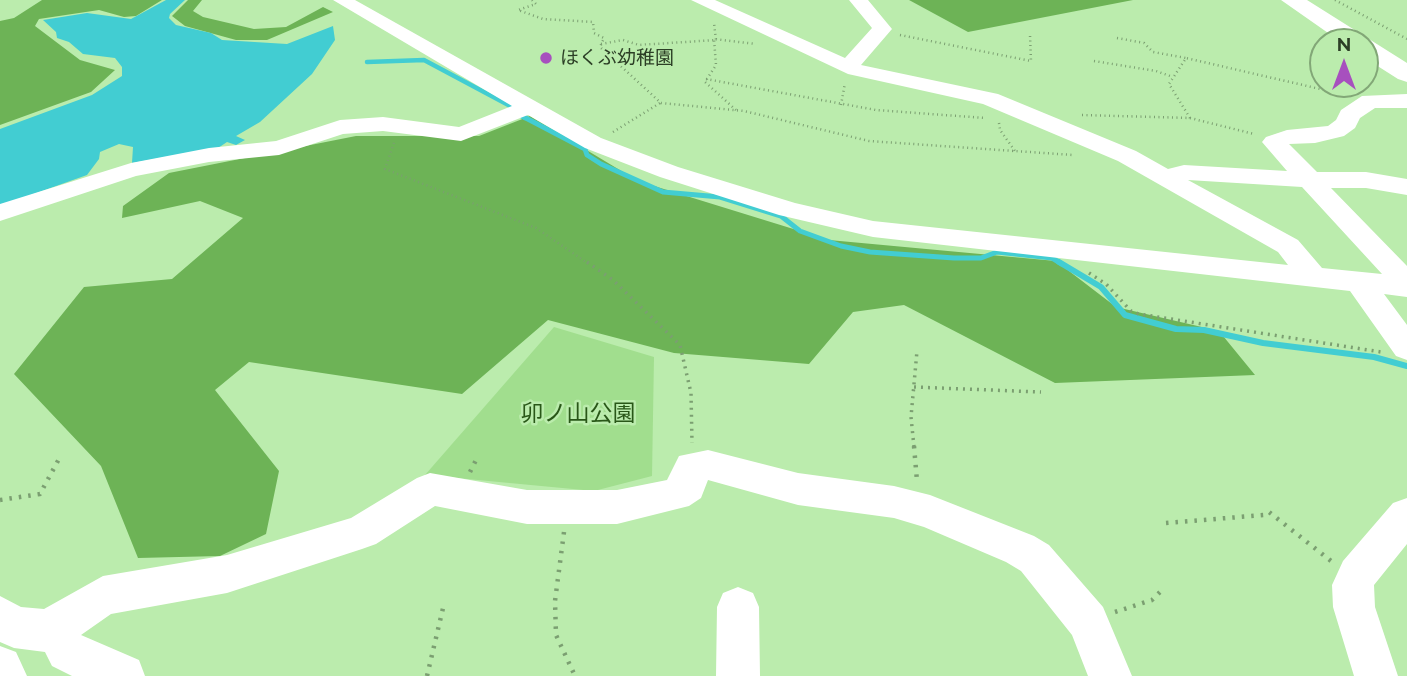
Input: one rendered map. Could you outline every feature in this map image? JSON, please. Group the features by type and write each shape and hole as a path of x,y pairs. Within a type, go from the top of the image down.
{"main road":[{"path":"1292,0 1335,28"},
{"path":"1379,56 1407,74"}],"street":[{"path":"342,0 593,144 669,172 833,220 873,229 1407,287"},
{"path":"700,0 848,67 990,99 1127,156 1288,246 1314,278"},
{"path":"848,67 882,29 876,18 858,0"},
{"path":"1407,101 1369,102 1349,115 1347,123 1336,131 1315,136 1287,137 1274,142 1398,273 1407,287"},
{"path":"0,214 131,170 209,155 279,148 340,127 383,124 461,134 528,107"},
{"path":"1168,177 1184,172 1311,180 1366,180 1407,187"},
{"path":"1359,282 1400,351"},
{"path":"0,617 14,627 49,631 103,596 226,574 362,532 430,489 527,507 617,507 676,495 688,487 692,467 722,468 798,489 920,509 971,528 1035,558 1088,622 1110,676"},
{"path":"1376,676 1354,607 1356,578 1407,515"},
{"path":"738,607 738,676"},
{"path":"67,651 123,676"},
{"path":"0,668 5,676"}],"path":[{"path":"532,0 536,4 518,10 527,11 543,19 593,22 594,33 604,38 600,46"},
{"path":"1335,0 1407,39"},
{"path":"706,79 716,65 717,32 714,22"},
{"path":"882,29 996,56 1031,61 1030,35"},
{"path":"600,46 623,40 639,45 716,40 761,44 771,33"},
{"path":"1117,38 1144,43 1153,52 1302,83 1369,102"},
{"path":"600,46 661,103 696,110 736,110 869,141 982,152 1046,152 1074,156"},
{"path":"1186,58 1169,84 1191,118"},
{"path":"1094,61 1173,76"},
{"path":"706,79 707,84 736,110"},
{"path":"706,79 876,110 992,118 1000,116"},
{"path":"593,144 661,103"},
{"path":"1078,115 1191,118 1274,142"},
{"path":"395,140 384,169 536,229 613,280 680,345 691,393 692,467"},
{"path":"1060,250 1063,257 1106,284 1125,306 1139,314 1400,351"},
{"path":"916,351 911,416 920,509"},
{"path":"914,387 1041,393"},
{"path":"0,500 40,494 61,457"},
{"path":"568,507 555,601 556,635 575,676"},
{"path":"1166,523 1269,512 1356,578"},
{"path":"1088,622 1152,600 1163,589"},
{"path":"427,676 444,604"}],"green space":[{"path":"42,0 162,0 136,16 124,17 99,10 39,19 35,26 80,60 115,70 91,92 0,125 0,21 14,18"},
{"path":"188,0 202,0 193,11 203,17 254,29 286,27 323,7 333,12 267,40 236,40 185,26 172,16"},
{"path":"909,0 1133,0 968,32"},
{"path":"530,116 638,181 829,240 1056,261 1116,307 1219,331 1255,375 1055,383 904,305 853,312 809,364 674,353 548,320 462,394 249,362 215,390 279,471 266,534 220,556 138,558 101,466 14,374 84,287 172,279 243,218 200,201 122,218 123,206 169,173 356,136 479,136"},
{"name":"卯ノ山公園","path":"554,327 654,357 652,476 594,491 425,475"}],"water":[{"path":"166,0 185,0 170,14 169,18 176,25 211,33 222,40 287,44 333,26 335,40 312,74 260,122 236,136 245,140 236,145 227,142 218,148 132,163 133,147 119,144 100,152 99,159 87,175 0,206 0,129 92,95 122,76 122,67 115,58 83,54 69,42 57,38 56,32 43,20 87,13 131,19"}],"waterway":[{"path":"367,62 424,60 514,108"},
{"path":"520,115 525,118"},
{"path":"522,116 585,149 587,155 601,164 663,192 720,197 781,216 800,231 841,246 870,252 954,258 981,258 997,252 1052,258 1062,264"},
{"path":"1059,262 1101,287 1125,315 1176,329 1204,330 1263,343 1374,357 1407,366"}],"place":[{"name":"ほくぶ幼稚園","path":"546,58"}]}
